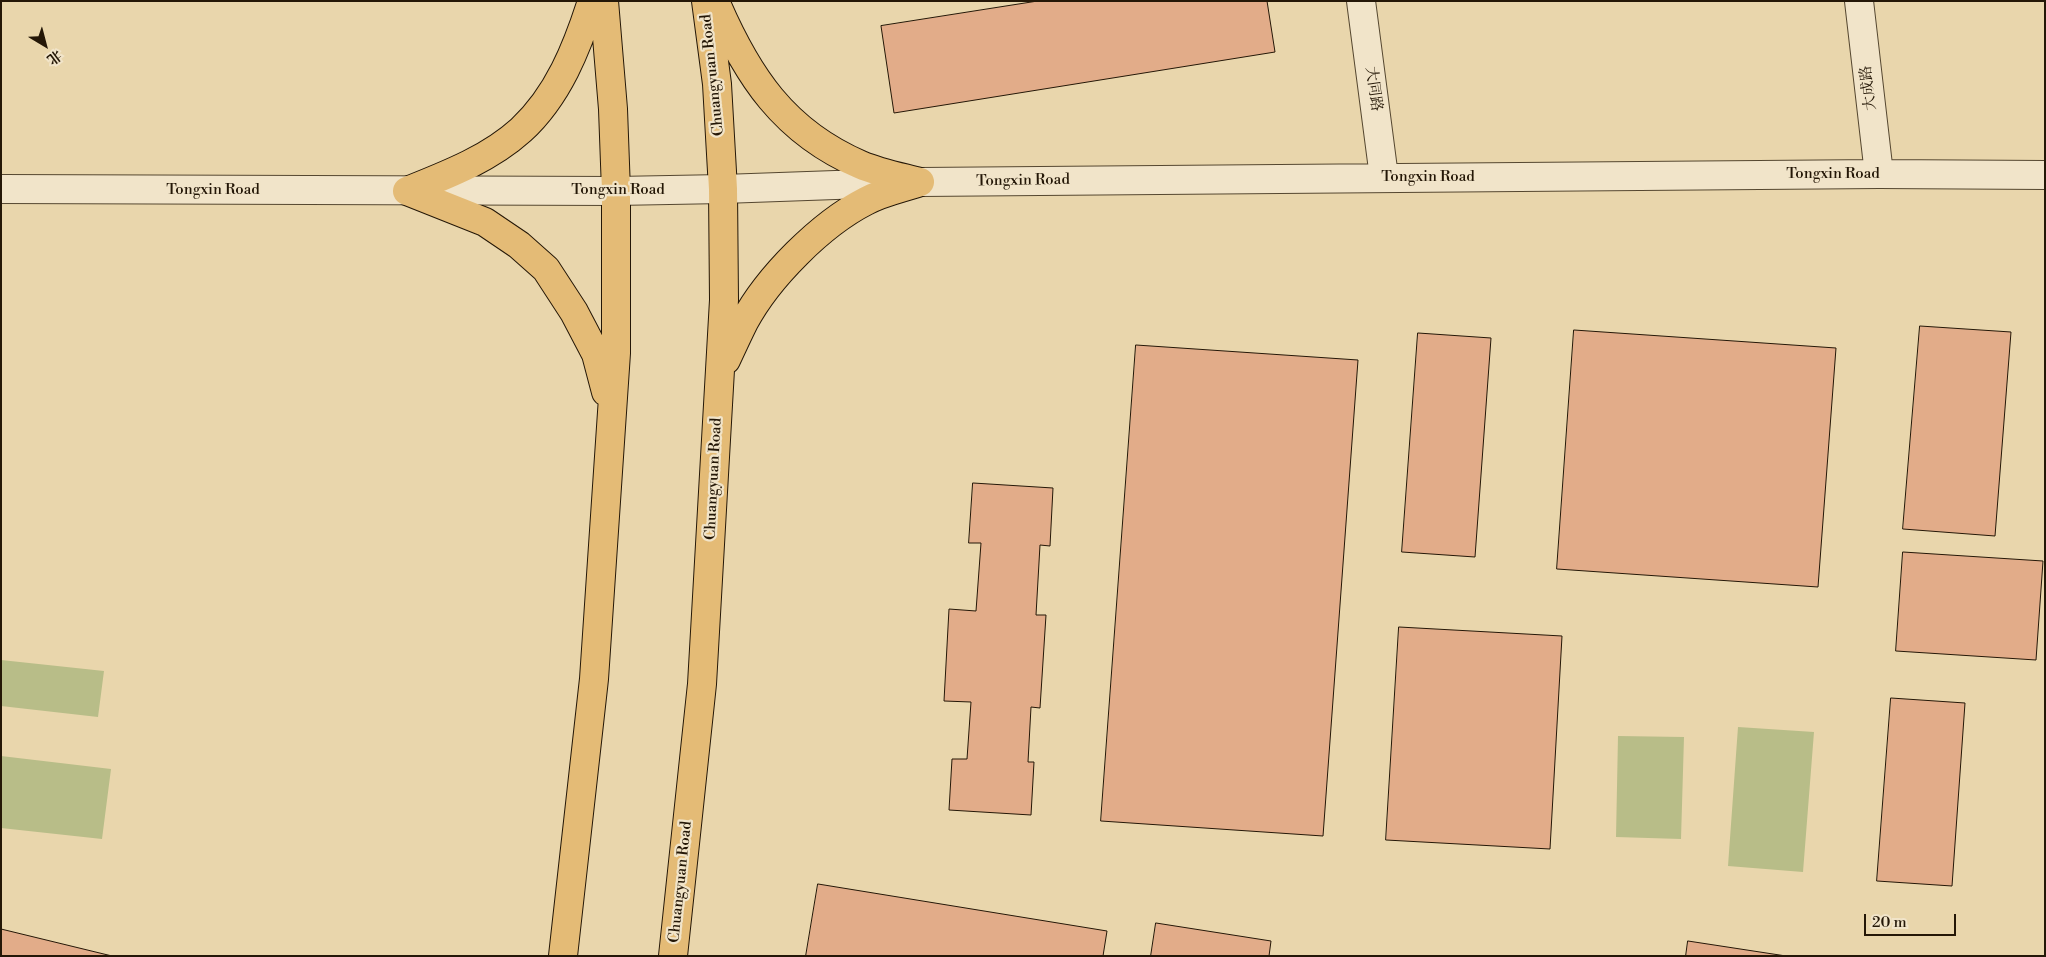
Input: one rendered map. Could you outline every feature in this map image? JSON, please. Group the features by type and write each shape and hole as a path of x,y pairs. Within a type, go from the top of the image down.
{"main road":[{"path":"408,191 461,168 490,152 521,130 545,104 564,73 582,34 592,1"},
{"path":"563,956 594,679 616,353 616,190 613,108 604,1"},
{"name":"Chuangyuan Road","path":"673,956 702,684 724,300 723,189 716,84 706,1"},
{"path":"715,1 726,28 749,67 773,103 796,126 824,145 862,166 920,182"},
{"path":"720,375 744,321 767,286 795,255 829,225 866,200 920,182"},
{"path":"408,191 485,222 519,245 546,270 574,312 596,354 612,415"}],"street":[{"name":"大同路","path":"1361,1 1384,178"},
{"name":"大成路","path":"1859,1 1879,174"},
{"name":"Tongxin Road","path":"1,189 616,190 723,189 920,182 1879,174 2045,175"}],"green space":[{"path":"1,660 104,671 98,717 1,706"},
{"path":"1738,727 1814,732 1803,872 1728,866"},
{"path":"1618,736 1684,737 1681,839 1616,837"},
{"path":"1,756 111,769 102,839 1,828"}],"building":[{"path":"1038,1 1267,1 1275,52 894,113 881,26"},
{"path":"1920,326 2011,332 1995,536 1903,529"},
{"path":"1574,330 1836,348 1818,587 1557,569"},
{"path":"1418,333 1491,338 1475,557 1402,552"},
{"path":"1136,345 1358,360 1323,836 1101,821"},
{"path":"973,483 1053,488 1050,546 1040,545 1036,615 1046,615 1040,708 1031,707 1028,762 1034,762 1031,815 949,810 952,759 967,759 971,702 944,701 949,609 976,611 981,543 969,543"},
{"path":"1903,552 2043,561 2036,660 1896,651"},
{"path":"1399,627 1562,636 1550,849 1386,840"},
{"path":"1891,698 1965,703 1952,886 1877,881"},
{"path":"818,884 1107,931 1103,956 806,956"},
{"path":"1156,923 1271,941 1269,956 1151,956"},
{"path":"1,929 112,956 1,956"},
{"path":"1688,941 1786,956 1686,956"}]}
